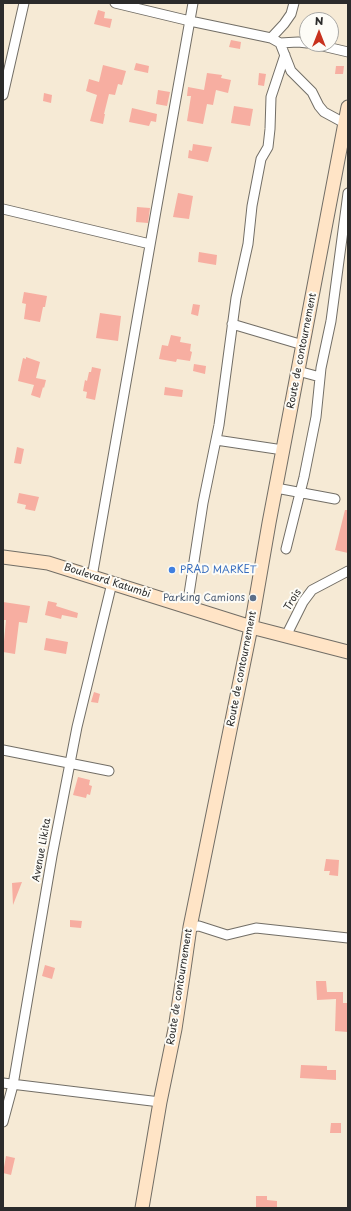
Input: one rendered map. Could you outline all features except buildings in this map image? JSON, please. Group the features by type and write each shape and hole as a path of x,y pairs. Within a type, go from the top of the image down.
{"street":[{"path":"3,95 24,3"},
{"path":"115,3 271,38 280,43 299,42"},
{"path":"92,576 193,3"},
{"path":"271,38 291,14 294,3"},
{"path":"280,43 291,71 312,92 319,106 324,112 346,124"},
{"path":"187,607 203,502 216,440 236,298 248,244 252,206 261,158 268,147 271,97 285,55"},
{"name":"Route de contournement","path":"142,1208 184,976 190,927 251,627 348,107"},
{"path":"286,549 300,493 316,417 320,377 331,321 348,193"},
{"path":"3,209 150,244"},
{"path":"232,324 303,344"},
{"path":"298,371 320,377"},
{"path":"216,440 283,450"},
{"path":"276,488 335,499"},
{"name":"Boulevard Katumbi","path":"3,557 48,563 251,627 348,652"},
{"name":"Trois","path":"286,636 303,602 312,590 348,571"},
{"name":"Avenue Likita","path":"3,1122 13,1085 52,856 77,727 112,583"},
{"path":"3,750 109,771"},
{"path":"190,927 199,926 227,935 256,928 348,938"},
{"path":"3,1083 160,1102"}],"place":[{"name":"PRAD MARKET","path":"172,570"},
{"name":"Parking Camions","path":"253,598"}]}
